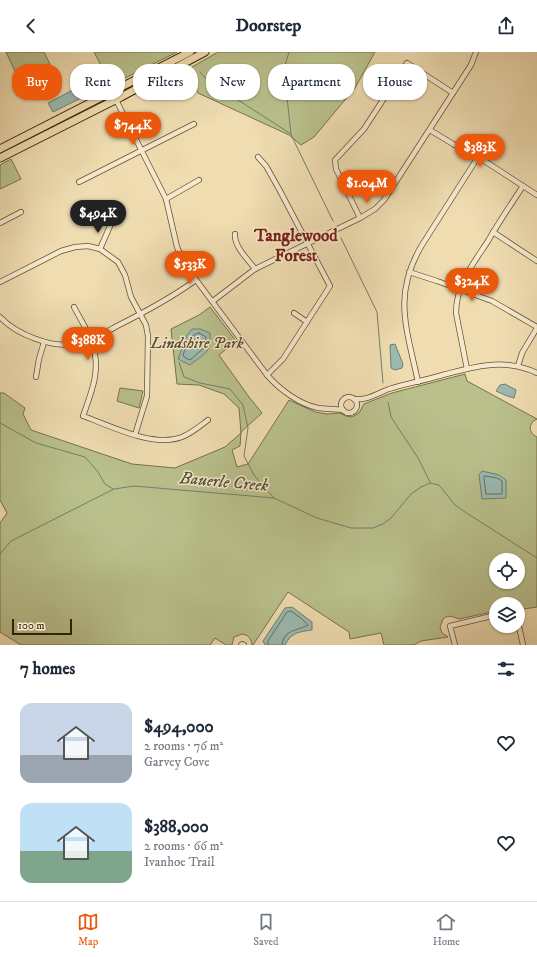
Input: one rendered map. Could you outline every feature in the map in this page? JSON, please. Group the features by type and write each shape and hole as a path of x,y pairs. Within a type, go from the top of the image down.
{"main road":[{"path":"125,85 190,52"},
{"path":"125,94 205,52"},
{"path":"0,148 96,100"},
{"path":"0,158 114,100"}],"street":[{"path":"213,301 255,268 360,218 375,209 384,200 430,130 471,65 476,52"},
{"path":"360,218 336,169 335,160 364,129 407,63 453,93"},
{"path":"116,100 166,198 179,254 185,265 267,374 282,389 303,402 317,408 343,410 350,413 365,398"},
{"path":"79,182 194,124"},
{"path":"430,130 478,157 537,195"},
{"path":"258,157 266,166 279,189 330,286 283,359 267,374"},
{"path":"418,382 404,310 405,289 409,272 414,258 478,157"},
{"path":"166,198 199,180"},
{"path":"467,369 456,313 460,289 468,271 523,186"},
{"path":"0,223 21,212"},
{"path":"100,248 110,226"},
{"path":"493,232 537,261"},
{"path":"234,234 234,238 238,245 255,268"},
{"path":"0,282 69,248 80,246 100,248 112,257 121,267 125,275 131,298 147,331 148,387 146,402 135,435"},
{"path":"409,272 460,289 500,305 537,327 522,353 518,366"},
{"path":"0,318 12,327 44,342 69,345 91,340 170,298 196,280"},
{"path":"74,307 91,340 96,359 94,384 83,416 135,435 162,441 172,440 189,434 208,420"},
{"path":"294,312 307,322"},
{"path":"36,377 44,342"},
{"path":"332,409 347,398 365,398 418,382 467,369 493,364 518,366 537,373"},
{"path":"354,399 357,406"},
{"path":"342,403 343,410"},
{"path":"456,645 450,626 489,617"},
{"path":"520,633 523,645"}],"green space":[{"path":"6,52 44,52 50,64 12,64"},
{"path":"94,52 177,52 153,64 133,64 133,74 125,78 125,64 100,64"},
{"path":"218,52 375,52 368,64 363,64 363,74 355,88 355,64 268,64 268,100 345,100 314,137 301,145 289,135 213,100 260,100 260,64 206,64 206,97 198,93 197,64"},
{"path":"11,159 21,179 0,189 0,165"},
{"name":"Lindshire Park","path":"210,307 236,341 219,355 262,413 241,433 239,408 224,394 199,385 177,384 171,329 199,315"},
{"path":"465,374 467,381 537,419 532,423 530,428 532,433 537,437 537,607 525,609 525,597 489,597 489,613 459,619 451,616 447,617 443,619 440,627 442,633 448,637 421,641 414,645 384,645 381,633 350,639 349,632 288,592 253,645 249,637 242,634 234,637 232,645 226,645 215,638 210,645 21,645 0,632 0,523 7,513 0,500 0,393 4,393 25,408 23,414 31,430 132,464 175,468 225,447 241,433 240,446 232,450 237,467 248,464 289,400 315,412 327,414 340,413 352,417 359,413 364,404 392,393"},
{"path":"120,388 143,391 139,408 117,401"}],"water":[{"path":"70,92 70,100 77,100 53,112 48,103 54,100 62,100 62,96"},
{"path":"192,329 200,329 210,333 210,340 206,352 190,365 178,359 187,335"},
{"path":"395,344 403,364 402,368 395,370 391,368 390,345"},
{"path":"505,384 516,390 514,398 496,391 500,385"},
{"path":"482,471 499,475 506,480 506,498 482,499 479,475"},
{"path":"292,607 312,622 312,630 293,635 285,645 265,645 263,641 285,608"}],"waterway":[{"path":"289,52 284,69 291,134"},
{"path":"200,72 207,80 291,134 333,221"},
{"path":"341,238 377,312 383,383"},
{"path":"179,362 184,377 200,383 230,389 243,405 248,428 244,456 254,475 274,498"},
{"path":"388,402 391,417 418,458 430,482"},
{"path":"0,423 36,443 85,457 98,472 105,484 113,489"},
{"name":"Bauerle Creek","path":"0,554 11,541 114,489 134,486 274,498 317,518 351,528 373,528 383,524 391,518 411,494 430,483 439,485 455,505 537,558"}],"district":[{"name":"Tanglewood Forest","path":"296,246"}]}
